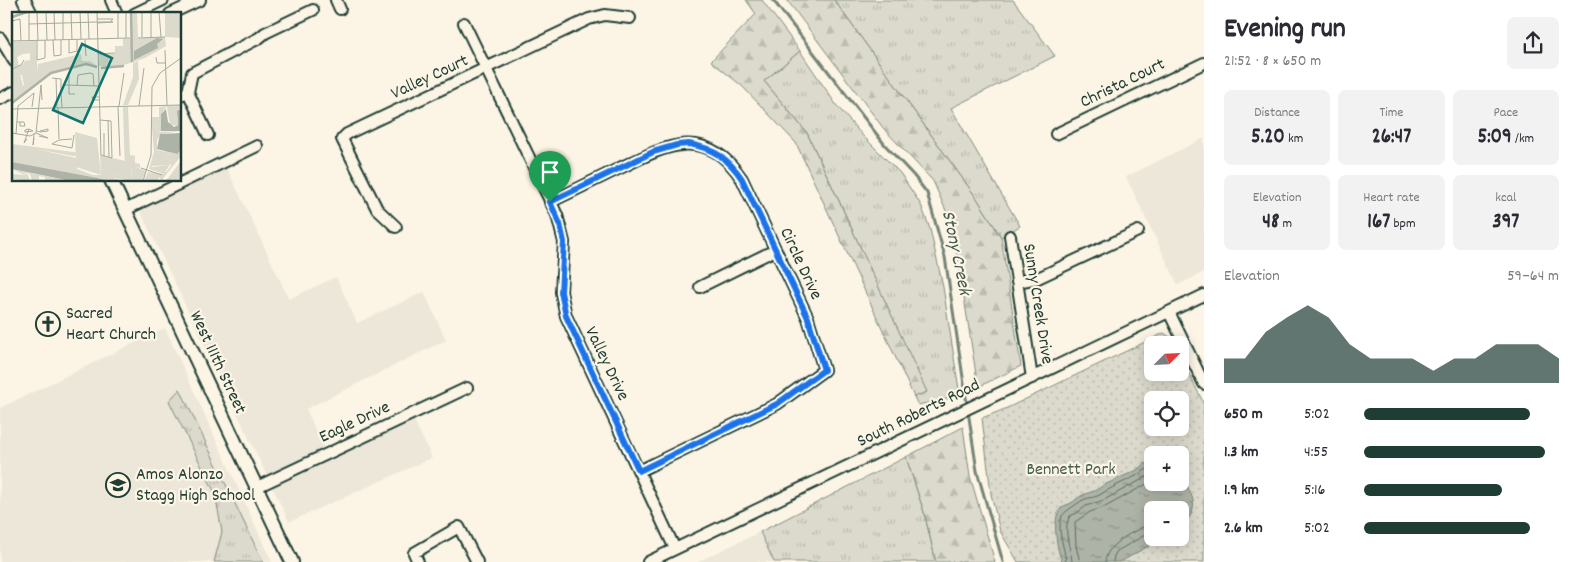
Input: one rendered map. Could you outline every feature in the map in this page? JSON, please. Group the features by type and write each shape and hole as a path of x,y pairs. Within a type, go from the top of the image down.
{"main road":[{"path":"24,0 30,12"},
{"name":"West 111th Street","path":"111,181 292,562"}],"street":[{"path":"111,0 116,12"},
{"path":"138,12 163,0"},
{"path":"175,8 200,0"},
{"path":"208,135 184,93 192,73 259,38 265,33 313,10"},
{"name":"Valley Court","path":"396,227 377,209 342,139 347,134 589,19 605,15 630,18"},
{"name":"Valley Drive","path":"464,23 560,224 564,242 561,292 566,316 675,549"},
{"path":"0,38 12,59"},
{"name":"Christa Court","path":"1056,134 1204,63"},
{"path":"0,99 12,93"},
{"path":"125,210 257,146"},
{"name":"Circle Drive","path":"550,202 665,147 700,146 719,155 737,171 808,318 824,370 777,404 639,471"},
{"path":"1017,282 1038,278 1138,231"},
{"name":"Sunny Creek Drive","path":"1010,236 1032,378"},
{"path":"700,287 775,250"},
{"name":"South Roberts Road","path":"648,562 1204,295"},
{"path":"1169,312 1204,384"},
{"name":"Eagle Drive","path":"257,487 467,388"},
{"path":"418,562 414,554 459,527 477,562"}],"shaded area":[{"path":"1204,138 1204,272 1178,285 1126,177"},
{"path":"224,162 289,299 336,277 357,323 424,292 446,340 306,409 329,460 414,420 432,458 289,522 137,204"},
{"name":"Amos Alonzo Stagg High School","path":"165,328 272,562 0,562 0,408"},
{"path":"760,532 774,562 697,562"}],"green space":[{"path":"746,0 762,0 800,51 764,81 807,133 927,392 914,397 796,143 742,86 711,61 756,14"},
{"path":"787,0 834,0 978,200 1001,237 1021,366 978,387 958,259 947,213 933,181 884,129"},
{"path":"834,0 1013,0 1055,56 951,108 1020,226 1001,237 978,200"},
{"path":"800,51 837,106 862,135 900,173 921,205 930,229 943,287 960,396 918,405 914,397 926,392 807,133 764,81"},
{"name":"Bennett Park","path":"1164,333 1168,336 1158,336"},
{"name":"Bennett Park","path":"1144,343 1144,381 1189,381 1189,374 1204,404 1204,562 1018,562 1000,531 991,494 982,418 1005,409"},
{"path":"180,389 263,562 214,562 222,532 215,493 169,401"},
{"path":"963,427 970,476 995,562 936,562 924,512 906,457"},
{"path":"906,457 924,512 936,562 774,562 760,532"}],"water":[{"path":"1144,465 1144,491 1189,491 1193,507 1189,517 1189,501 1144,501 1144,546 1149,546 1120,562 1062,562 1058,550 1056,527 1056,520 1061,508 1081,496 1135,471"}],"waterway":[{"name":"Stony Creek","path":"773,0 885,145 927,193 945,257 977,471 1003,562"}],"place":[{"name":"Sacred Heart Church","path":"48,324"},
{"name":"Amos Alonzo Stagg High School","path":"118,485"}],"route":[{"path":"689,144 711,150 728,161 742,179 808,318 824,370 777,404 639,471 566,316 561,292 564,242 557,214 550,202 665,147 689,144"}]}
